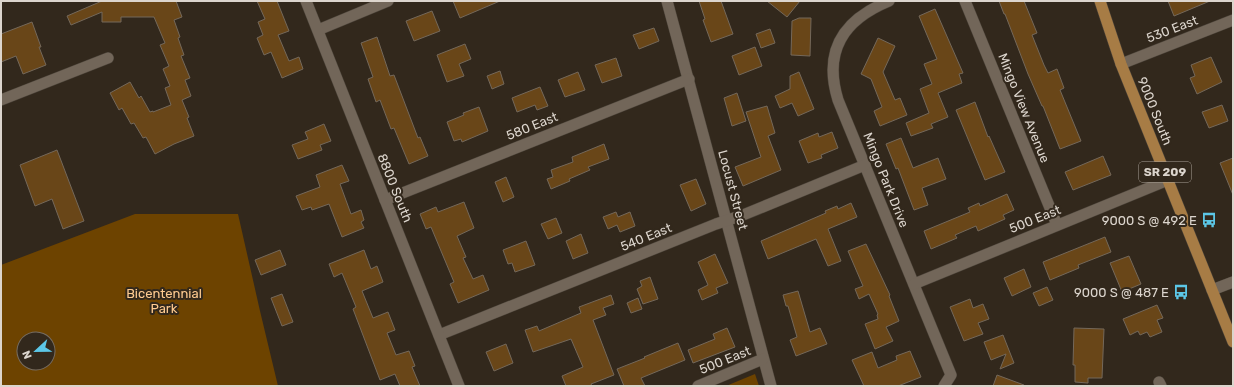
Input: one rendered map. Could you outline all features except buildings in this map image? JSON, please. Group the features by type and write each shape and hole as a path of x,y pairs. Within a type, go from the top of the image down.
{"main road":[{"name":"9000 South","path":"1100,1 1121,64 1233,342"}],"street":[{"name":"8800 South","path":"306,1 459,386"},
{"path":"318,30 388,1"},
{"name":"Locust Street","path":"667,1 770,386"},
{"name":"Mingo Park Drive","path":"889,1 870,10 858,19 847,30 839,42 834,56 832,71 833,86 951,376 944,386"},
{"name":"Mingo View Avenue","path":"965,1 1057,225"},
{"name":"530 East","path":"1121,64 1233,20"},
{"path":"1,100 108,58"},
{"name":"580 East","path":"385,200 689,79"},
{"name":"540 East","path":"439,335 743,215 865,165"},
{"name":"500 East","path":"914,284 1168,180"},
{"path":"1212,290 1233,282"},
{"name":"500 East","path":"698,386 763,359"}],"green space":[{"name":"Bicentennial Park","path":"135,214 238,214 278,386 1,386 1,265"},
{"path":"755,374 759,386 726,386"}],"place":[{"name":"9000 S @ 492 E","path":"1209,220"},
{"name":"9000 S @ 487 E","path":"1181,292"}]}
